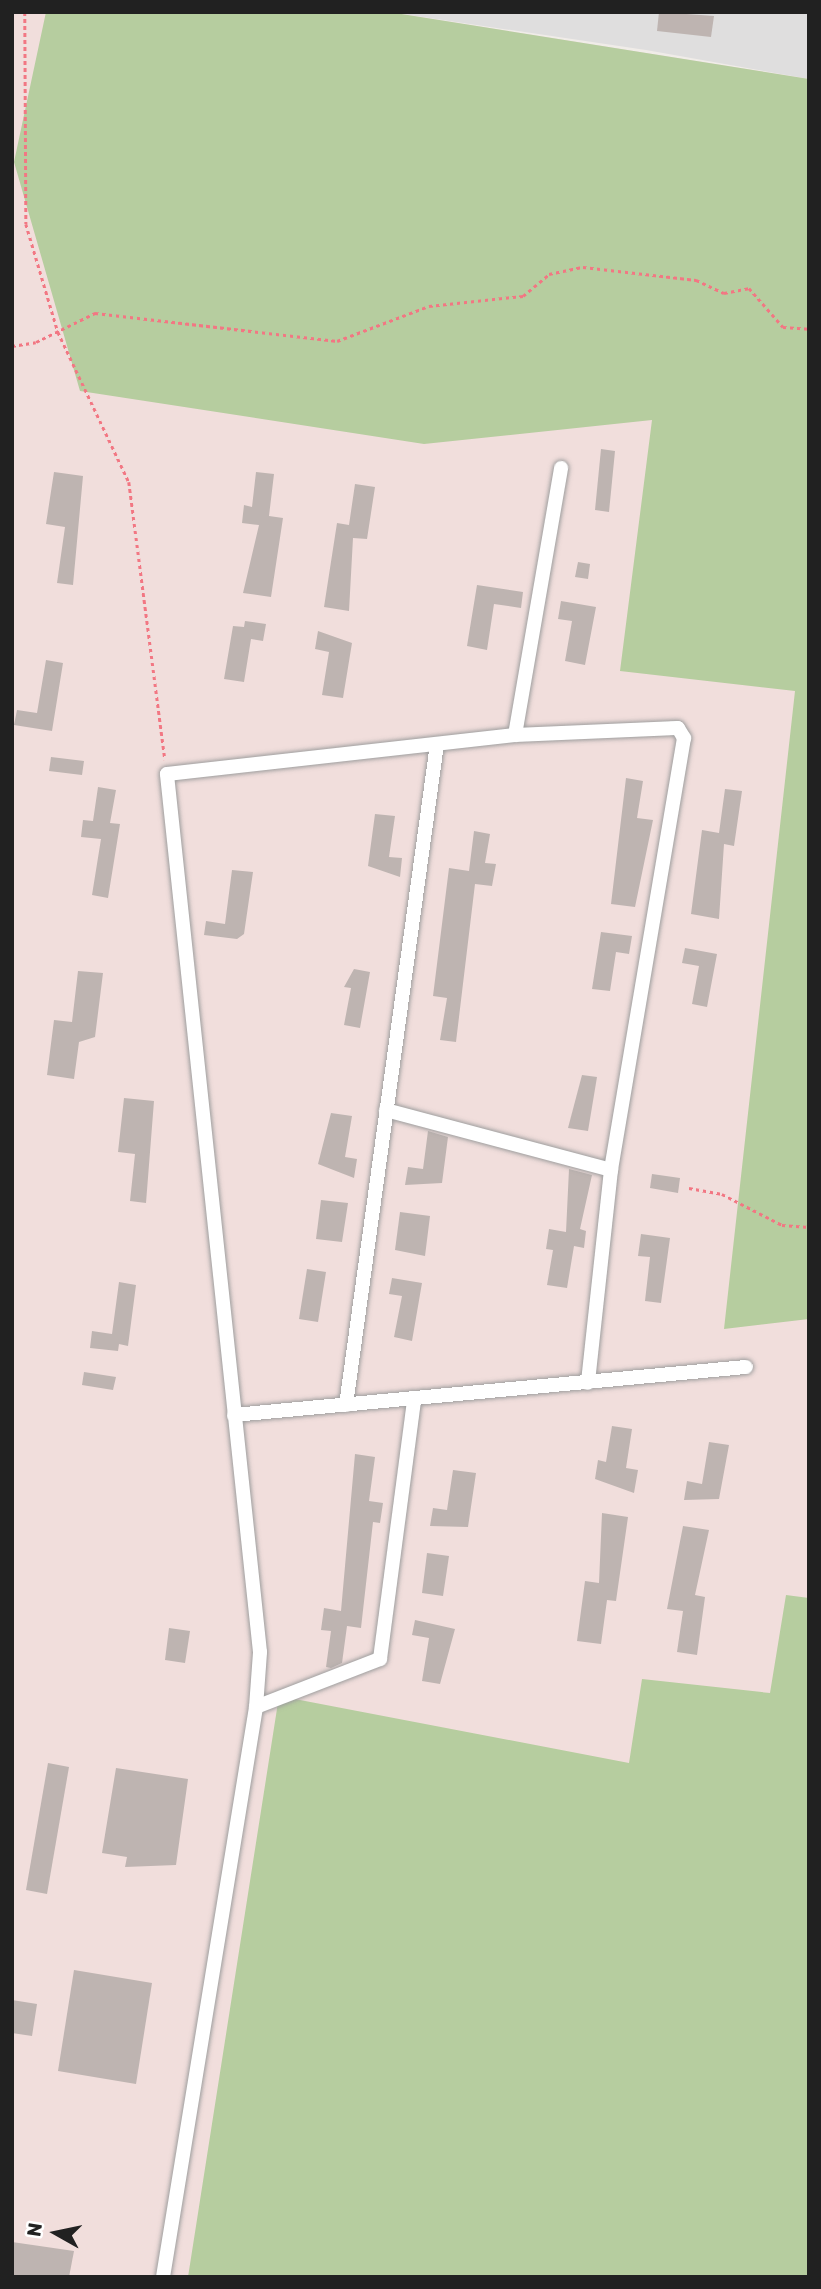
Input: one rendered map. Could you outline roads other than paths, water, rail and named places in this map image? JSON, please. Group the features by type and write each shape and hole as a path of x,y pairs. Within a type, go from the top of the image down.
{"street":[{"path":"515,735 561,468"},
{"path":"163,2277 256,1707 258,1619 167,774 515,735 671,725 684,738 611,1170 589,1383"},
{"path":"346,1405 437,744"},
{"path":"386,1110 611,1170"},
{"path":"234,1415 746,1367"},
{"path":"256,1707 380,1659 414,1399"}]}
